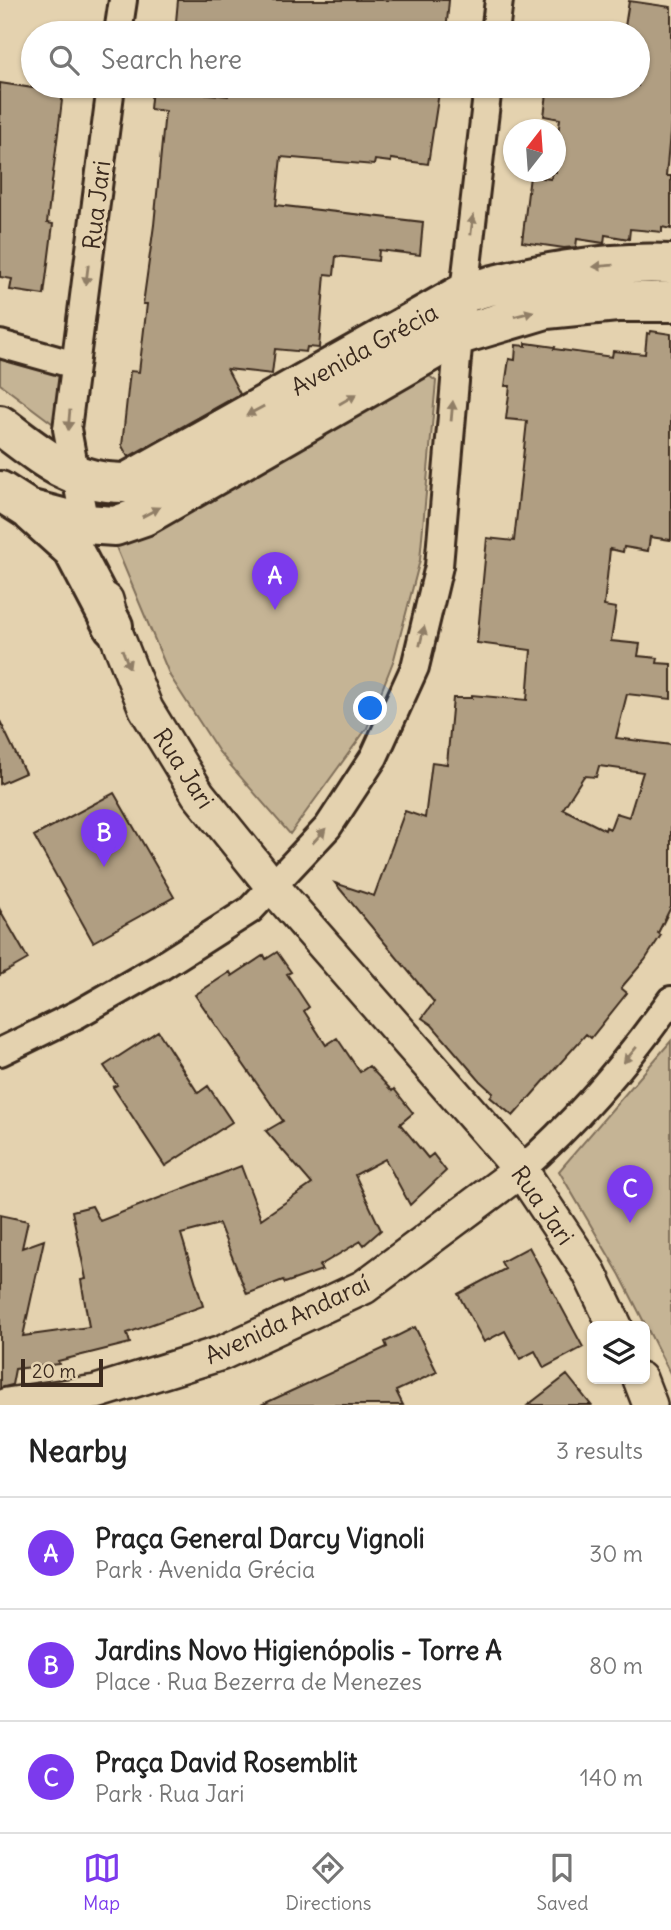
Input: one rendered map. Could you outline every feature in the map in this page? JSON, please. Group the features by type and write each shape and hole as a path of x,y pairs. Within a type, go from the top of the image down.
{"main road":[{"name":"Avenida Grécia","path":"0,425 57,468 111,484 127,483 464,293 525,276 566,269 671,264"},
{"name":"Avenida Grécia","path":"14,500 85,524 116,526 144,516 458,335 546,309 617,302 671,302"},
{"path":"14,500 73,550 113,626"}],"street":[{"path":"119,21 122,0"},
{"path":"496,21 499,0"},
{"name":"Rua Jari","path":"109,98 67,429 85,524 113,626 146,709 198,794 273,887 521,1170 589,1272 613,1321"},
{"path":"0,1052 78,1014 250,911 328,827 374,757 415,667 439,566 458,335 487,98"},
{"path":"0,344 75,365"},
{"name":"Avenida Andaraí","path":"7,1405 96,1392 222,1353 364,1287 521,1170 595,1098 671,1000"},
{"path":"642,1384 650,1405"}],"shaded area":[{"path":"0,354 65,373 57,423 52,423 0,384"},
{"path":"422,371 436,381 420,560 394,659 367,728 290,834 219,752 170,676 116,547"},
{"path":"671,1041 671,1375 650,1334 650,1321 643,1321 620,1275 559,1171"}],"building":[{"path":"178,0 449,0 447,21 176,21"},
{"path":"629,1 671,7 671,123 666,176 671,176 671,229 662,227 662,232 630,229 629,239 605,235 604,243 577,239 576,247 564,248 522,242 529,182 566,182 566,119 544,116 546,98 650,98 650,21 626,21"},
{"path":"0,83 21,86 21,98 62,98 47,223 53,224 44,295 10,290 12,279 0,277"},
{"path":"151,98 438,98 428,164 391,159 391,162 375,160 374,165 281,157 276,205 423,222 420,255 379,250 378,261 336,256 334,275 325,274 319,348 307,347 306,352 275,349 272,374 227,369 240,394 128,457 122,446 130,371 139,372 147,304 143,304 165,111 150,109"},
{"path":"651,331 671,334 671,540 650,537 648,551 624,547 623,552 610,549 604,606 616,608 611,641 640,644 638,656 658,658 657,663 671,664 671,699 627,694 616,738 671,745 671,907 658,933 661,935 645,960 621,988 627,993 591,1038 586,1034 513,1116 490,1097 493,1093 432,1025 422,1018 434,1002 335,883 374,896 405,811 425,818 432,762 447,764 453,698 472,698 472,695 527,700 531,650 477,643 487,538 514,541 527,421 506,419 510,386 505,386 509,359 515,360 516,345 526,346 526,343 612,357 613,351 645,354 647,333 650,334","holes":["599,766 643,772 629,817 616,813 610,829 606,827 605,830 563,809 584,776 596,777"]},
{"path":"0,721 25,773 0,784"},
{"path":"114,793 174,897 93,942 34,836"},
{"path":"0,910 28,959 0,975"},
{"path":"277,952 291,972 287,974 309,1007 304,1011 326,1045 337,1038 360,1072 369,1066 392,1091 394,1089 413,1113 400,1124 428,1158 433,1154 446,1171 410,1205 385,1159 355,1175 381,1230 364,1245 361,1241 319,1266 322,1270 285,1283 283,1280 247,1294 219,1224 181,1234 203,1306 127,1333 130,1343 58,1361 59,1364 15,1369 12,1385 0,1388 0,1215 28,1221 22,1248 44,1240 23,1336 89,1327 81,1280 86,1279 72,1211 92,1206 100,1221 241,1166 261,1219 312,1184 266,1131 283,1121 195,995 230,972 232,976 264,955 266,959"},
{"path":"158,1031 198,1093 208,1086 232,1122 165,1166 113,1087 117,1085 104,1066"},
{"path":"529,1247 583,1347 544,1368 535,1351 520,1359 505,1331 484,1342 458,1294 505,1269 501,1262"},
{"path":"415,1327 437,1372 396,1391 403,1405 261,1405 387,1347 385,1342"},
{"path":"567,1375 591,1405 528,1405"}],"place":[{"name":"Praça General Darcy Vignoli","path":"275,610"},
{"name":"Jardins Novo Higienópolis - Torre A","path":"104,867"},
{"name":"Praça David Rosemblit","path":"630,1223"}]}
